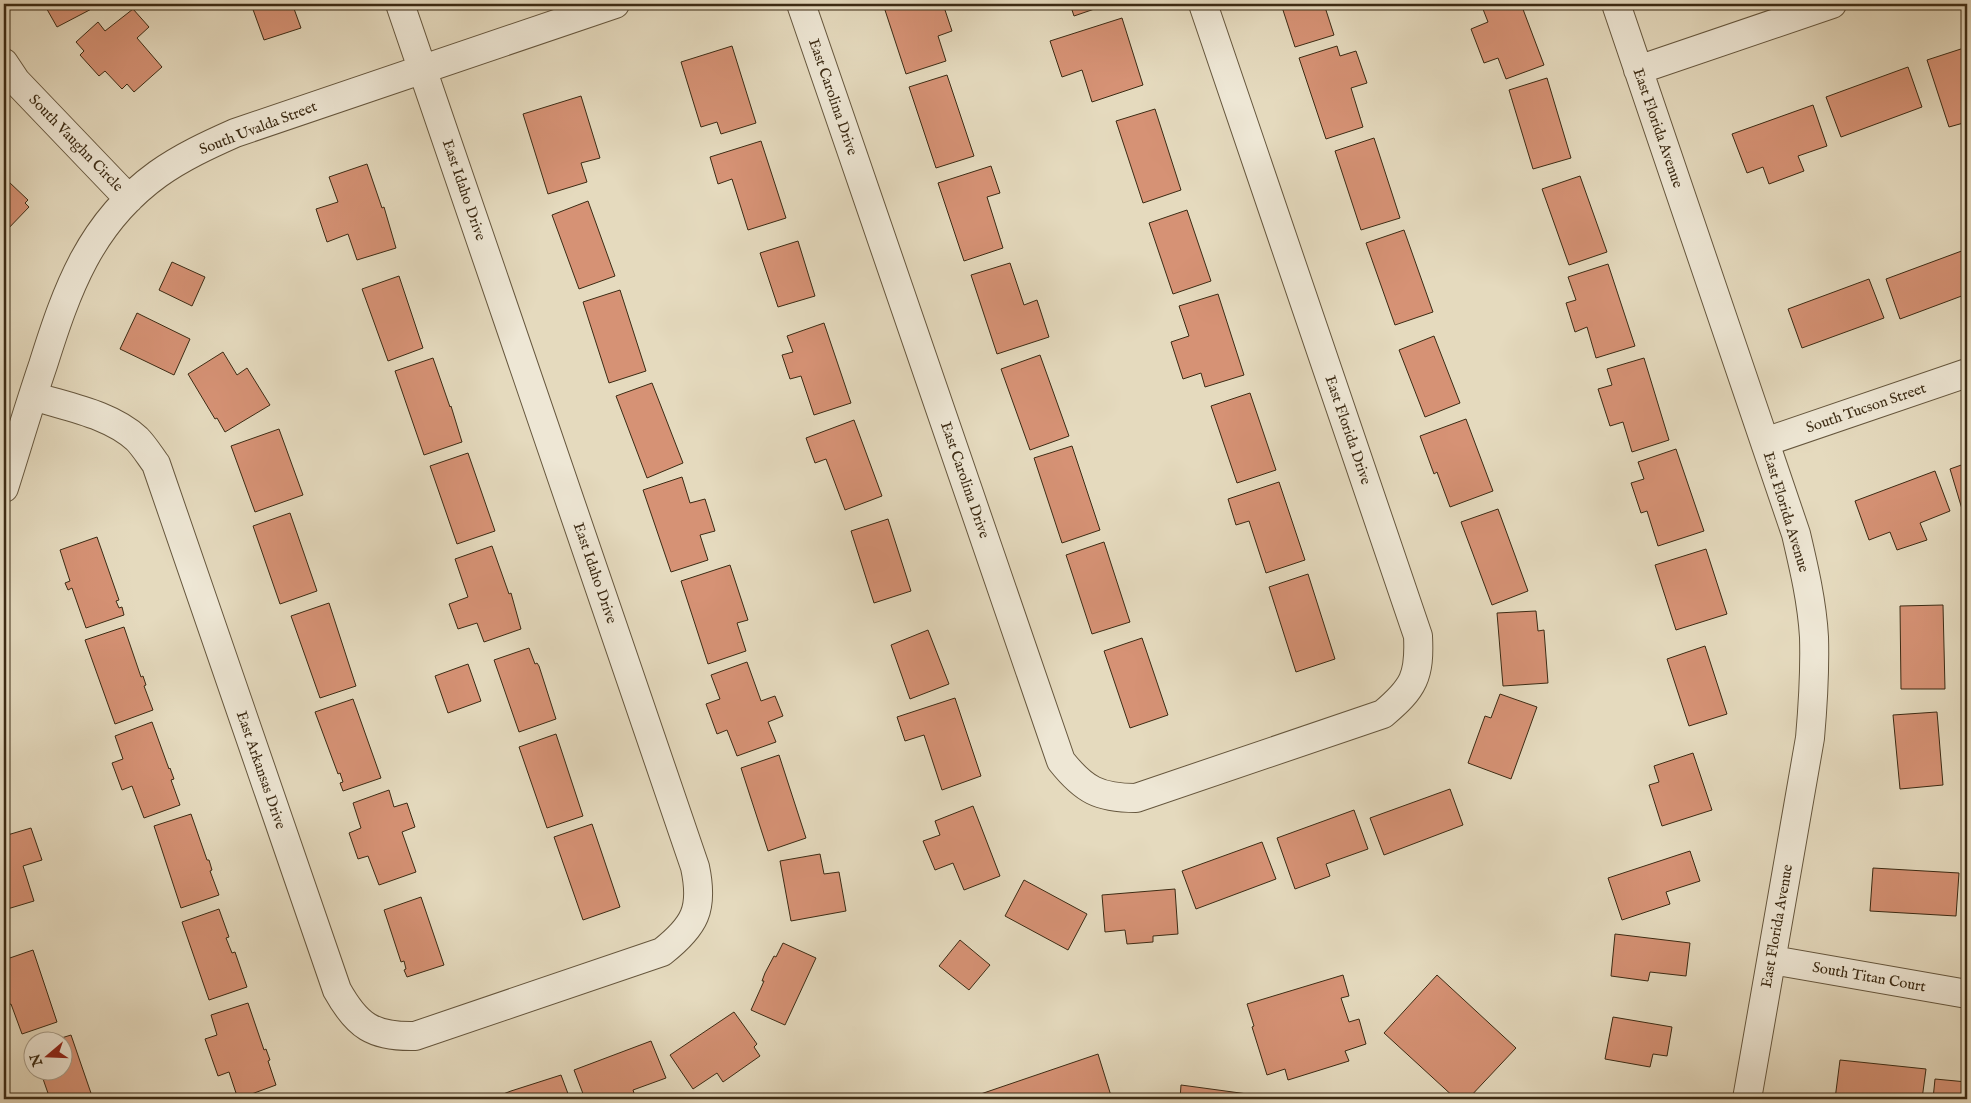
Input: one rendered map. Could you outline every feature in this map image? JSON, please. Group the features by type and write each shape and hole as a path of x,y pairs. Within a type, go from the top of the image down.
{"street":[{"name":"East Idaho Drive","path":"400,4 696,867 700,888 695,914 687,928 682,936 662,952 546,993"},
{"name":"South Uvalda Street","path":"4,488 63,302 77,270 88,250 114,214 157,174 210,144 235,134 615,4"},
{"name":"East Carolina Drive","path":"801,4 1061,762 1075,779 1093,792 1113,798 1136,798 1248,760"},
{"name":"East Florida Drive","path":"1202,4 1418,636 1419,662 1414,679 1402,698 1383,714 1248,760"},
{"name":"East Florida Avenue","path":"1616,4 1796,534 1807,584 1814,635 1814,686 1810,738 1747,1099"},
{"path":"1638,70 1832,4"},
{"name":"South Vaughn Circle","path":"4,63 16,81 129,199"},
{"name":"South Tucson Street","path":"1765,442 1967,373"},
{"name":"East Arkansas Drive","path":"33,396 99,417 122,428 138,440 156,464 337,990 349,1012 369,1028 393,1037 415,1036 546,993"},
{"name":"South Titan Court","path":"1772,960 1967,994"}],"building":[{"path":"44,4 101,4 57,27"},
{"path":"251,4 298,4 293,6 301,28 264,40"},
{"path":"883,4 943,4 952,31 938,36 946,61 906,74"},
{"path":"1070,4 1109,4 1074,16"},
{"path":"1281,4 1324,4 1334,35 1295,47"},
{"path":"1481,4 1521,4 1544,65 1506,79 1498,58 1484,63 1471,29 1488,22"},
{"path":"133,9 149,27 137,38 162,67 134,92 127,84 122,89 105,71 99,76 80,55 84,51 76,42 98,22 105,31"},
{"path":"1122,18 1143,85 1092,102 1082,70 1062,77 1050,41"},
{"path":"732,46 756,123 721,134 717,122 701,127 681,62"},
{"path":"1337,46 1340,56 1356,51 1367,83 1351,88 1363,127 1326,139 1299,58"},
{"path":"1967,47 1967,122 1949,127 1927,60"},
{"path":"1908,67 1922,107 1841,137 1826,97"},
{"path":"947,75 974,156 936,168 909,87"},
{"path":"1547,78 1571,158 1533,169 1509,90"},
{"path":"581,96 600,158 581,163 587,182 548,194 523,114"},
{"path":"1813,105 1827,146 1798,156 1804,171 1769,184 1763,167 1747,173 1732,134"},
{"path":"1155,109 1181,190 1143,203 1116,121"},
{"path":"1374,138 1400,218 1361,230 1335,151"},
{"path":"761,141 786,218 748,230 732,179 718,184 710,157"},
{"path":"367,164 382,208 384,207 396,248 357,260 348,234 327,242 316,209 338,202 329,177"},
{"path":"991,166 1000,193 987,197 1003,248 964,261 938,183"},
{"path":"1580,176 1607,252 1569,265 1542,189"},
{"path":"9,182 28,200 25,203 29,207 4,233 4,184"},
{"path":"588,201 615,276 579,289 552,215"},
{"path":"1187,210 1211,281 1173,294 1149,223"},
{"path":"1404,230 1433,312 1395,325 1366,243"},
{"path":"798,241 815,296 778,307 760,253"},
{"path":"1967,249 1967,294 1900,319 1886,279"},
{"path":"172,262 205,277 192,306 159,290"},
{"path":"1010,263 1024,305 1037,300 1049,337 997,354 971,275"},
{"path":"1608,264 1635,346 1596,358 1587,327 1575,332 1566,303 1576,300 1568,277"},
{"path":"399,276 423,348 388,361 362,289"},
{"path":"1869,279 1884,318 1802,348 1788,309"},
{"path":"620,290 646,371 609,383 583,302"},
{"path":"1218,294 1244,375 1205,387 1201,373 1183,379 1171,342 1189,336 1179,306"},
{"path":"137,313 190,339 174,375 120,349"},
{"path":"824,323 851,403 814,415 801,376 790,379 782,355 793,352 787,336"},
{"path":"1434,336 1460,403 1425,417 1399,350"},
{"path":"223,352 237,375 247,368 270,405 225,432 188,374"},
{"path":"1040,355 1069,436 1030,450 1001,369"},
{"path":"433,358 462,442 424,455 395,371"},
{"path":"1644,358 1669,440 1632,452 1623,422 1610,426 1598,389 1612,385 1607,369"},
{"path":"652,383 683,463 647,478 616,396"},
{"path":"1250,393 1276,470 1237,483 1211,406"},
{"path":"1466,419 1493,491 1450,507 1437,472 1434,474 1420,436"},
{"path":"854,420 882,496 845,510 826,459 815,463 806,438"},
{"path":"279,429 303,495 255,512 231,446"},
{"path":"1072,446 1100,530 1062,543 1034,458"},
{"path":"1676,449 1704,531 1658,546 1647,511 1641,513 1631,483 1644,479 1638,462"},
{"path":"468,453 495,531 457,544 430,466"},
{"path":"1967,463 1967,507 1962,509 1950,469"},
{"path":"1935,471 1950,511 1920,523 1927,540 1897,550 1890,532 1869,540 1855,501"},
{"path":"682,477 690,503 705,499 715,531 700,535 708,560 671,572 643,490"},
{"path":"1279,482 1305,560 1266,573 1249,521 1236,525 1228,499"},
{"path":"1498,509 1528,591 1492,605 1461,522"},
{"path":"290,513 317,591 280,604 253,526"},
{"path":"888,519 911,591 874,603 851,531"},
{"path":"97,537 119,600 116,601 119,608 122,607 124,615 86,628 72,588 68,590 65,583 70,581 60,550"},
{"path":"1104,542 1130,622 1092,634 1066,555"},
{"path":"492,546 509,594 511,593 521,629 484,642 477,623 458,629 449,604 468,597 455,559"},
{"path":"1706,549 1727,614 1676,630 1655,565"},
{"path":"730,565 748,620 737,623 746,651 708,664 681,581"},
{"path":"1308,574 1335,659 1296,672 1269,587"},
{"path":"329,603 356,686 320,698 291,616"},
{"path":"1943,605 1945,689 1901,689 1900,606"},
{"path":"1536,611 1538,631 1544,630 1548,683 1503,686 1497,613"},
{"path":"124,627 141,677 143,676 146,685 144,686 153,710 115,724 85,640"},
{"path":"928,630 949,684 910,699 891,645"},
{"path":"1142,638 1168,715 1130,728 1104,651"},
{"path":"1705,646 1727,714 1689,726 1667,659"},
{"path":"529,648 535,664 537,663 539,666 556,719 519,732 494,660"},
{"path":"747,662 761,701 775,696 783,716 768,722 776,742 737,756 727,730 717,734 706,704 720,699 711,675"},
{"path":"468,664 481,701 448,713 435,676"},
{"path":"1500,694 1537,707 1511,779 1468,763 1485,716 1491,718"},
{"path":"955,698 981,776 942,790 924,735 905,741 897,717"},
{"path":"353,699 381,778 343,791 340,783 343,782 340,773 338,774 315,712"},
{"path":"1937,712 1943,785 1900,789 1893,715"},
{"path":"152,722 174,779 171,780 180,805 144,818 132,786 122,790 112,763 123,759 115,736"},
{"path":"556,734 583,816 547,828 519,747"},
{"path":"1693,753 1712,810 1662,826 1649,785 1659,782 1654,766"},
{"path":"779,755 806,838 768,851 741,768"},
{"path":"1450,789 1463,825 1384,855 1370,818"},
{"path":"389,790 394,807 407,803 415,827 402,832 416,872 379,885 368,856 358,859 349,833 361,828 353,803"},
{"path":"973,806 1000,876 964,890 953,863 935,870 923,841 940,835 935,821"},
{"path":"1354,810 1368,849 1326,864 1330,876 1295,889 1277,838"},
{"path":"191,814 207,860 209,860 212,870 210,871 219,895 181,908 154,826"},
{"path":"592,824 620,907 583,920 554,837"},
{"path":"31,828 42,860 23,866 34,901 4,910 4,836"},
{"path":"1262,842 1276,879 1196,909 1182,871"},
{"path":"1690,851 1700,881 1666,892 1670,904 1622,920 1608,878"},
{"path":"820,854 824,874 839,872 846,911 791,921 780,861"},
{"path":"1873,868 1959,873 1956,916 1870,911"},
{"path":"1024,880 1087,914 1068,950 1005,916"},
{"path":"1175,889 1178,934 1153,936 1153,942 1127,944 1125,930 1105,932 1102,895"},
{"path":"421,897 444,965 407,977 404,970 406,969 404,961 401,962 384,910"},
{"path":"219,909 229,937 226,938 232,953 235,952 247,987 209,1000 182,922"},
{"path":"1615,934 1690,943 1686,976 1650,972 1648,981 1611,976"},
{"path":"960,940 990,965 969,990 939,966"},
{"path":"783,943 816,958 785,1025 751,1010 764,981 762,981 765,973"},
{"path":"33,950 57,1022 34,1030 22,1030 22,1034 11,1004 8,1005 6,1000 8,999 4,987 4,960"},
{"path":"1343,975 1349,996 1341,998 1349,1022 1359,1019 1366,1044 1345,1051 1349,1061 1288,1080 1285,1069 1267,1075 1247,1004"},
{"path":"1437,975 1516,1048 1468,1099 1456,1099 1384,1033"},
{"path":"248,1003 264,1050 266,1049 270,1060 268,1061 276,1085 238,1099 229,1072 218,1076 205,1039 217,1035 211,1015"},
{"path":"734,1012 757,1044 754,1047 760,1056 723,1082 717,1073 693,1089 670,1055"},
{"path":"1613,1017 1672,1027 1667,1056 1653,1054 1650,1067 1605,1059"},
{"path":"72,1038 93,1099 50,1099 43,1080 72,1080"},
{"path":"651,1041 666,1078 633,1090 636,1099 585,1099 574,1070"},
{"path":"1098,1054 1112,1099 966,1099"},
{"path":"1840,1060 1926,1069 1922,1099 1835,1099"},
{"path":"561,1075 570,1099 490,1099 511,1091"},
{"path":"1935,1079 1967,1082 1967,1099 1933,1099"},
{"path":"1181,1085 1255,1095 1254,1099 1180,1099"}]}
